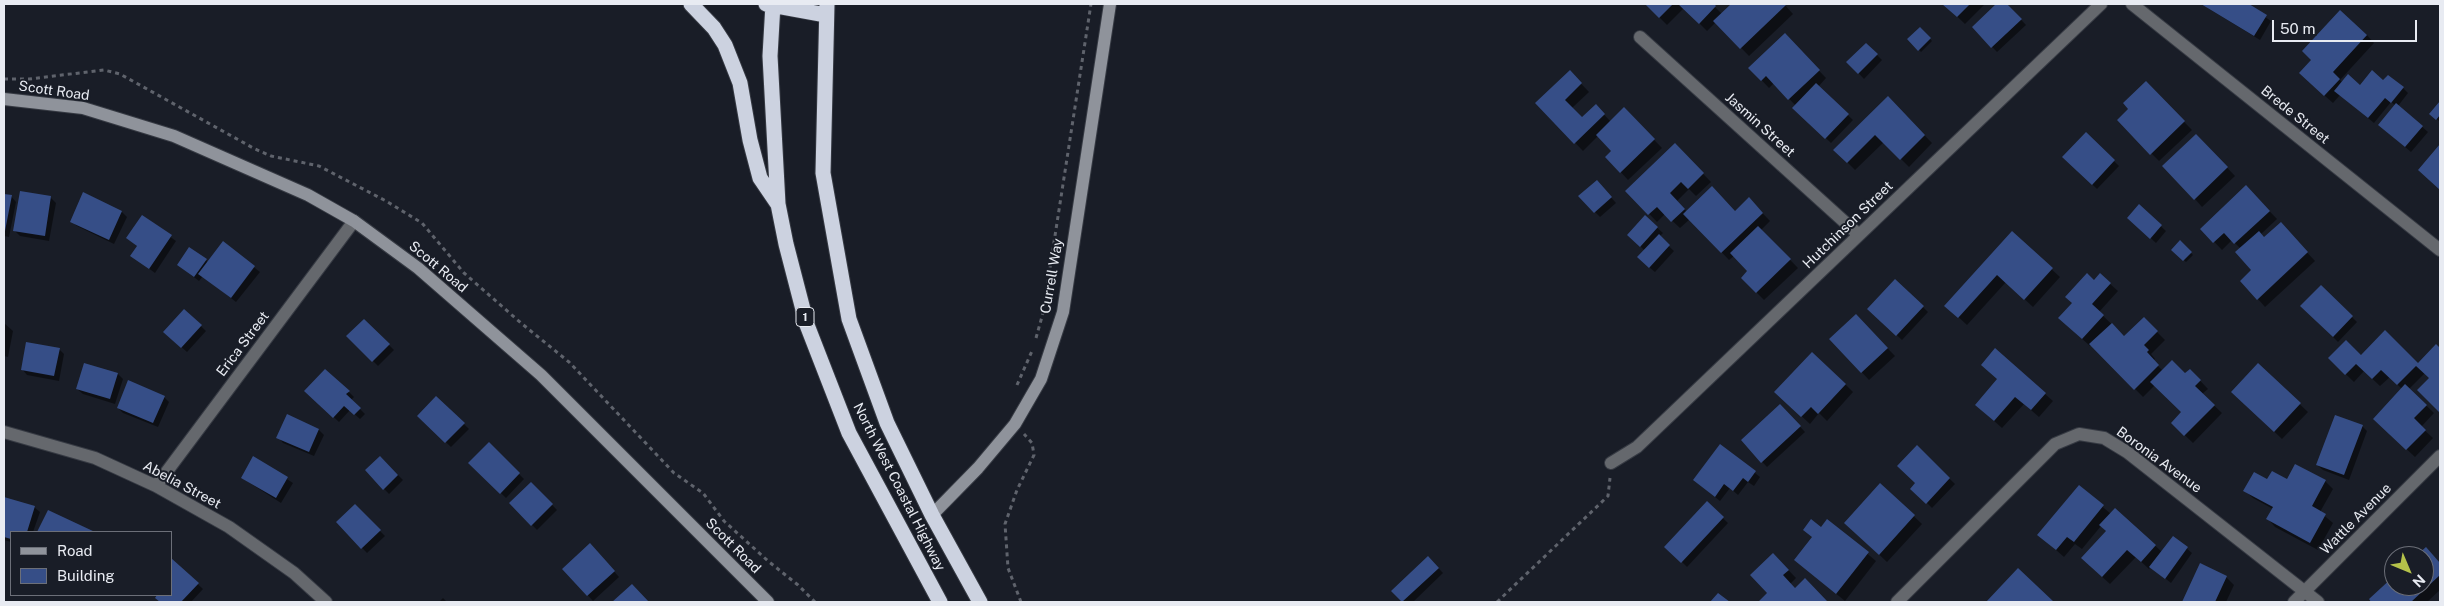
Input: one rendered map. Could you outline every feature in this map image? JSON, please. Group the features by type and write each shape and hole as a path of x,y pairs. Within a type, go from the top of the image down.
{"highway":[{"path":"691,4 714,28 725,45 740,83 750,140 760,178 778,204"},
{"path":"771,4 827,9"},
{"name":"North West Coastal Highway","path":"771,4 770,56 778,204 786,244 807,325 849,433 940,602"},
{"name":"North West Coastal Highway","path":"827,9 823,173 849,319 887,423 932,515 980,602"}],"street":[{"name":"Currell Way","path":"932,515 998,446 1015,424 1041,380 1063,312 1110,4"},
{"name":"Hutchinson Street","path":"1611,462 1637,447 2101,4"},
{"name":"Brede Street","path":"2132,4 2440,250"},
{"name":"Jasmin Street","path":"1640,37 1859,235"},
{"name":"Scott Road","path":"4,99 82,108 174,136 308,195 354,221 418,268 541,375 768,602"},
{"name":"Erica Street","path":"156,486 354,221"},
{"name":"Abelia Street","path":"4,432 24,436 95,458 156,486 230,527 294,573 326,602"},
{"name":"Boronia Avenue","path":"1896,602 2055,444 2079,434 2104,438 2127,452 2318,602"},
{"name":"Wattle Avenue","path":"2294,602 2440,456"}],"path":[{"path":"1035,340 1043,313 1091,4"},
{"path":"1015,390 1033,349"},
{"path":"1021,602 1008,568 1005,524 1017,490 1034,455 1032,443 1024,434"},
{"path":"1497,602 1608,496"}],"building":[{"path":"1645,4 1673,4 1659,18"},
{"path":"1678,4 1714,4 1716,6 1699,24"},
{"path":"1731,4 1786,5 1740,49 1713,21"},
{"path":"1942,4 1970,4 1957,17"},
{"path":"1996,4 2007,4 2022,19 1991,48 1972,27"},
{"path":"2201,4 2249,4 2267,15 2254,36"},
{"path":"2340,10 2367,35 2333,72 2340,79 2324,96 2299,73 2311,60 2302,51"},
{"path":"1920,27 1931,38 1918,51 1907,39"},
{"path":"1785,33 1820,70 1788,100 1766,76 1761,81 1748,68"},
{"path":"1866,43 1878,54 1858,74 1846,62"},
{"path":"1570,70 1582,83 1565,100 1582,117 1596,104 1605,114 1574,144 1535,103"},
{"path":"2372,70 2383,80 2388,75 2404,87 2391,103 2385,98 2368,118 2334,91 2348,74 2360,85"},
{"path":"2146,81 2185,121 2150,155 2117,120 2128,109 2123,103"},
{"path":"1816,83 1849,114 1825,139 1792,108"},
{"path":"1888,96 1925,135 1900,160 1875,135 1847,163 1833,150"},
{"path":"2440,101 2440,115 2436,120 2429,114"},
{"path":"2396,103 2423,126 2405,147 2378,125"},
{"path":"1624,107 1655,139 1620,173 1605,157 1611,151 1596,135"},
{"path":"2086,132 2115,160 2092,185 2062,157"},
{"path":"2196,134 2228,167 2194,200 2162,166"},
{"path":"1675,143 1704,173 1688,189 1681,182 1670,193 1685,209 1671,222 1657,207 1648,215 1625,191"},
{"path":"2440,144 2440,190 2418,170"},
{"path":"1597,180 1612,197 1594,213 1578,196"},
{"path":"2246,185 2270,211 2234,244 2224,233 2213,243 2200,229"},
{"path":"1712,186 1735,211 1749,197 1763,213 1721,253 1683,214"},
{"path":"20,191 51,196 45,236 13,231"},
{"path":"83,192 122,211 109,240 70,222"},
{"path":"4,194 12,195 5,231 4,231"},
{"path":"2139,204 2162,225 2150,239 2127,218"},
{"path":"142,215 172,235 149,269 130,256 137,246 126,238"},
{"path":"1645,215 1658,227 1640,247 1627,235"},
{"path":"2281,222 2308,252 2257,300 2240,281 2251,270 2235,252 2259,231 2264,237"},
{"path":"1758,226 1791,259 1756,293 1741,278 1747,271 1730,253"},
{"path":"2012,231 2053,268 2024,300 1997,275 1958,318 1944,306"},
{"path":"1659,234 1670,245 1649,268 1637,257"},
{"path":"2180,240 2192,252 2183,261 2171,250"},
{"path":"223,241 255,266 231,298 198,274"},
{"path":"189,247 207,259 194,277 177,265"},
{"path":"2087,273 2094,280 2100,273 2111,283 2092,304 2104,315 2082,339 2058,318 2072,303 2065,297"},
{"path":"1895,279 1924,306 1896,336 1867,309"},
{"path":"2321,285 2353,316 2333,337 2300,306"},
{"path":"184,309 202,325 181,348 163,332"},
{"path":"1856,314 1888,348 1861,373 1829,339"},
{"path":"2144,317 2158,331 2144,345 2149,350 2147,352 2159,365 2134,390 2089,344 2112,323 2124,336"},
{"path":"364,319 390,344 372,362 346,336"},
{"path":"2385,330 2418,363 2436,344 2440,348 2439,412 2417,390 2429,378 2416,366 2397,385 2381,370 2372,379 2356,364 2345,375 2328,358 2346,340 2361,355"},
{"path":"26,342 60,348 54,376 21,370"},
{"path":"1995,348 2046,393 2031,410 2015,397 1994,421 1975,405 1997,379 1981,365"},
{"path":"1812,352 1846,384 1818,414 1811,407 1801,417 1774,392"},
{"path":"2172,360 2185,373 2190,369 2201,380 2195,386 2215,405 2184,436 2171,423 2181,412 2150,382"},
{"path":"84,363 118,373 110,399 76,389"},
{"path":"2258,363 2301,403 2274,432 2231,392"},
{"path":"325,369 350,391 346,394 361,408 354,415 344,406 333,418 304,391"},
{"path":"128,380 165,396 153,423 117,408"},
{"path":"2405,384 2427,405 2414,418 2426,430 2406,450 2373,419"},
{"path":"436,396 465,423 445,443 417,416"},
{"path":"1780,404 1801,426 1761,463 1741,440"},
{"path":"287,414 319,429 309,452 276,438"},
{"path":"2335,415 2363,425 2344,475 2316,465"},
{"path":"489,442 520,473 500,494 468,463"},
{"path":"1720,444 1756,471 1748,482 1743,478 1733,491 1724,484 1715,497 1693,480"},
{"path":"1917,445 1950,478 1926,504 1910,489 1915,483 1897,466"},
{"path":"253,456 288,477 276,498 241,478"},
{"path":"380,456 398,475 383,490 365,470"},
{"path":"2295,464 2326,480 2312,506 2326,514 2310,543 2266,519 2273,507 2243,491 2254,472 2267,479 2272,471 2287,479"},
{"path":"531,482 553,504 531,526 509,503"},
{"path":"1880,483 1915,515 1879,555 1844,523"},
{"path":"2079,485 2104,505 2074,542 2067,537 2056,550 2037,535"},
{"path":"4,497 35,506 27,531 10,531 10,539 4,537"},
{"path":"1707,501 1724,517 1681,563 1664,547"},
{"path":"355,504 381,530 361,549 336,522"},
{"path":"2115,508 2156,545 2141,562 2127,550 2102,577 2081,558 2106,531 2099,525"},
{"path":"48,510 93,531 38,531"},
{"path":"1811,519 1821,527 1827,519 1869,552 1836,594 1794,560 1812,537 1803,530"},
{"path":"2173,536 2188,547 2165,579 2149,567"},
{"path":"590,543 615,571 587,596 562,569"},
{"path":"1773,553 1789,570 1783,575 1795,588 1805,578 1827,601 1758,602 1767,593 1750,575"},
{"path":"1428,556 1439,568 1402,602 1391,591"},
{"path":"2434,556 2440,563 2440,575 2434,581"},
{"path":"172,559 199,583 181,602 160,602 155,598 156,596 172,596"},
{"path":"2200,563 2227,576 2215,602 2182,602"},
{"path":"2018,568 2054,602 1986,602"},
{"path":"632,584 649,602 612,602"},
{"path":"2384,585 2384,596 2417,596 2411,602 2371,602 2369,599"},
{"path":"1718,593 1730,602 1710,602"}]}
